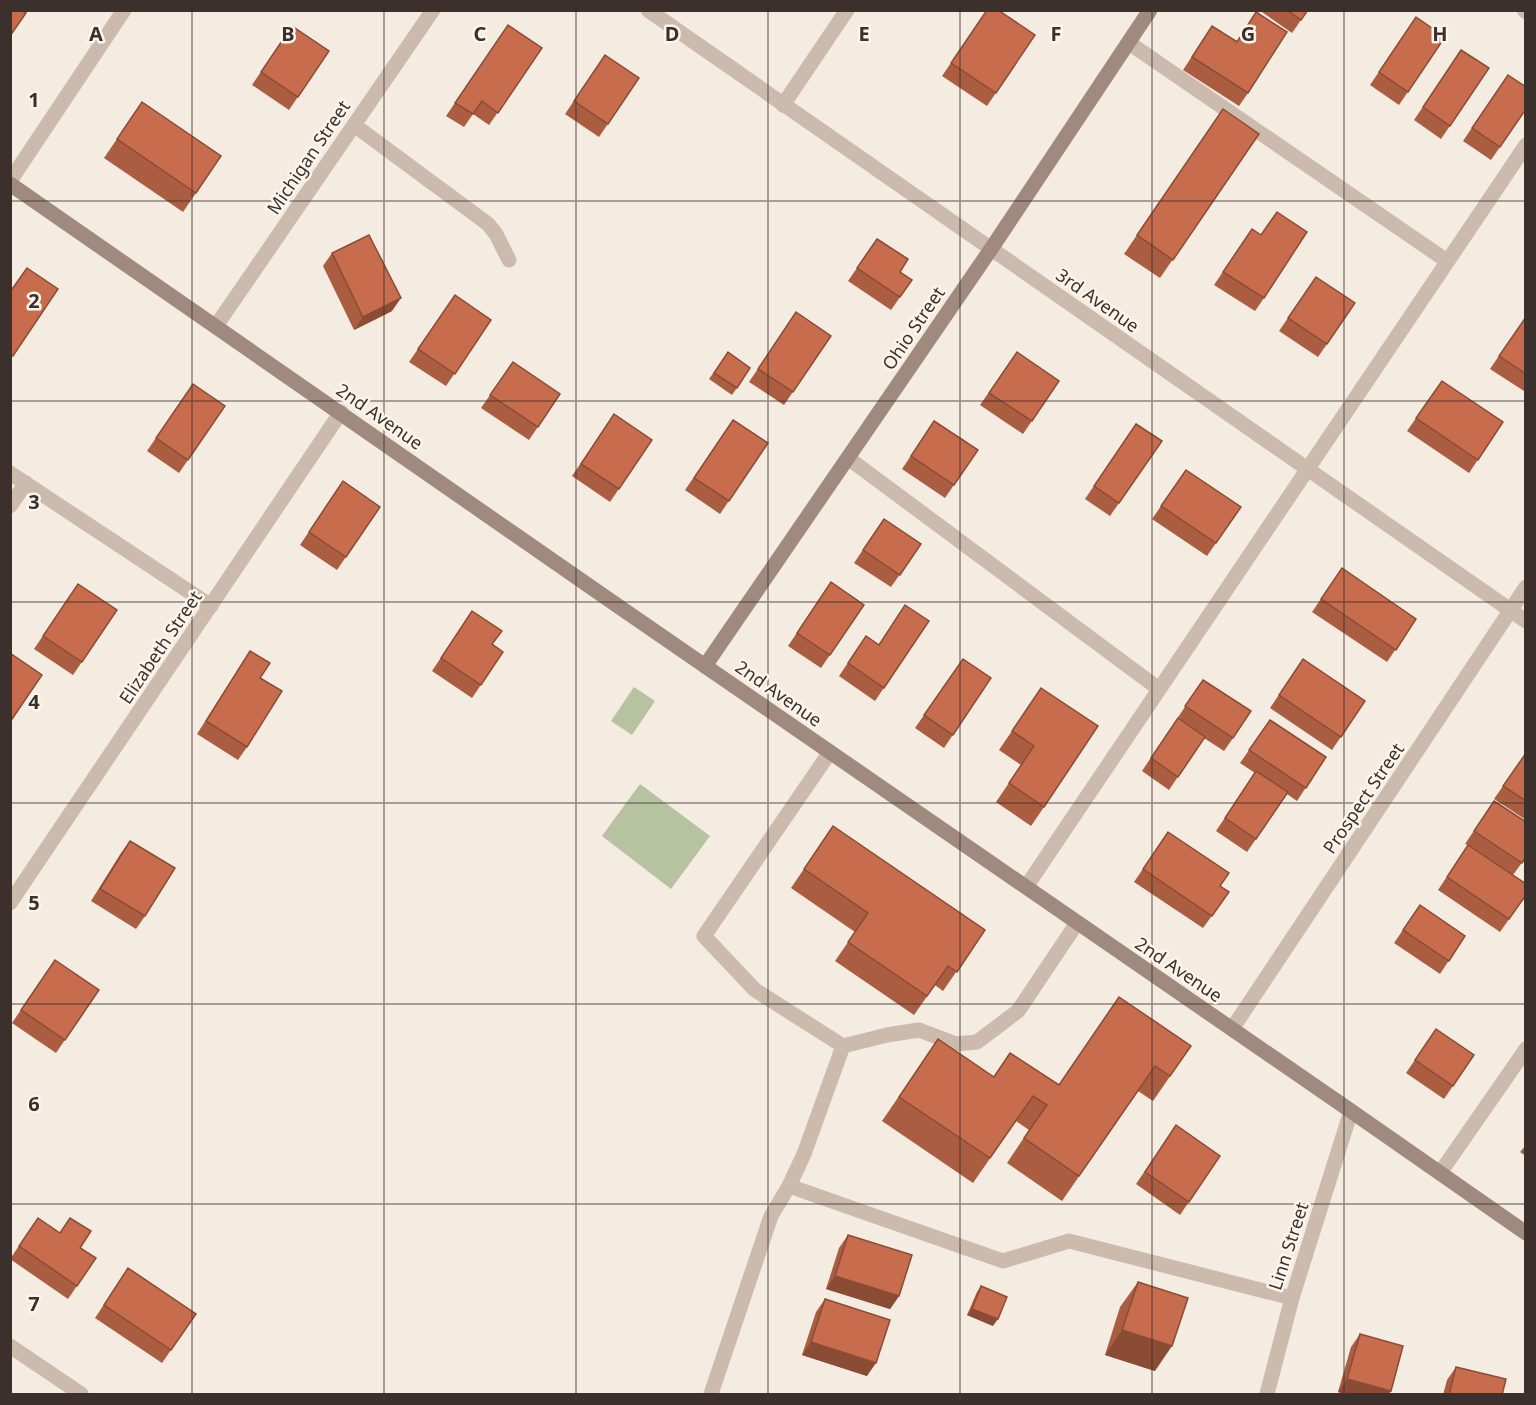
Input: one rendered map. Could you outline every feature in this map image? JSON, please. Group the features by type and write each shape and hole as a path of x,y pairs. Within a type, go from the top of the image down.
{"street":[{"path":"10,183 124,10"},
{"name":"Michigan Street","path":"216,326 433,10"},
{"name":"3rd Avenue","path":"648,10 1526,621"},
{"path":"783,105 847,10"},
{"name":"Ohio Street","path":"705,666 991,249 1150,10"},
{"path":"1129,43 1447,261"},
{"path":"354,125 488,224 496,234 509,260"},
{"path":"1026,887 1526,144"},
{"name":"2nd Avenue","path":"10,183 1526,1233"},
{"name":"Elizabeth Street","path":"10,903 341,412"},
{"path":"848,458 1159,689"},
{"path":"10,473 211,606"},
{"path":"10,506 26,483"},
{"name":"Prospect Street","path":"1232,1029 1526,587"},
{"path":"830,752 704,936 755,990 843,1046 919,1030 956,1044 977,1042 1018,1011 1077,923"},
{"path":"711,1395 771,1216 804,1154 843,1046"},
{"path":"1440,1173 1526,1049"},
{"name":"Linn Street","path":"1267,1395 1292,1298 1352,1112"},
{"path":"789,1185 1003,1261 1069,1241 1292,1298"},
{"path":"10,1346 81,1395"}],"green space":[{"path":"634,687 655,701 632,735 611,721"},
{"path":"640,784 710,836 671,889 602,836"}],"building":[{"path":"10,10 21,10 26,13 10,36"},
{"path":"987,10 998,10 1035,35 996,93 951,63"},
{"path":"1287,10 1308,10 1301,20"},
{"path":"1256,12 1287,32 1248,93 1192,57 1212,26 1237,42"},
{"path":"1416,17 1445,37 1408,92 1379,72"},
{"path":"508,25 542,48 498,113 482,101 473,114 455,103"},
{"path":"292,26 329,51 298,97 261,72"},
{"path":"1461,50 1489,68 1450,126 1423,107"},
{"path":"605,55 639,78 608,124 574,101"},
{"path":"1508,75 1526,87 1526,109 1500,147 1472,128"},
{"path":"142,102 221,156 196,193 117,139"},
{"path":"1223,109 1259,134 1173,260 1137,235"},
{"path":"1277,212 1307,232 1264,298 1223,272 1252,229 1261,235"},
{"path":"369,235 401,298 363,317 332,253"},
{"path":"877,239 908,259 900,272 912,280 900,297 857,268"},
{"path":"27,268 58,289 13,356 10,354 10,292"},
{"path":"1316,277 1355,303 1327,344 1288,318"},
{"path":"455,295 491,320 455,374 418,349"},
{"path":"796,312 831,336 793,392 758,369"},
{"path":"1526,317 1526,374 1499,356"},
{"path":"728,352 750,368 737,388 714,373"},
{"path":"1017,352 1059,381 1032,421 989,393"},
{"path":"513,362 560,394 538,427 490,395"},
{"path":"1442,381 1503,422 1478,460 1416,418"},
{"path":"193,384 225,406 188,460 156,438"},
{"path":"614,414 652,440 619,489 581,464"},
{"path":"733,420 768,443 729,501 694,478"},
{"path":"934,421 978,450 954,485 911,456"},
{"path":"1136,424 1162,441 1119,503 1094,486"},
{"path":"1186,470 1241,507 1216,543 1161,506"},
{"path":"343,481 380,507 346,557 309,532"},
{"path":"884,519 921,544 900,575 863,550"},
{"path":"1342,568 1416,619 1396,650 1321,599"},
{"path":"831,582 864,605 830,655 797,633"},
{"path":"78,584 117,610 82,662 43,636"},
{"path":"905,605 929,621 884,688 848,663 866,636 879,645"},
{"path":"472,611 502,631 492,644 503,652 481,685 441,658"},
{"path":"250,651 270,663 260,678 282,691 247,747 206,721"},
{"path":"10,653 42,675 10,722"},
{"path":"963,659 991,678 953,735 924,715"},
{"path":"1303,659 1365,701 1341,737 1279,695"},
{"path":"1203,680 1251,711 1233,738 1185,706"},
{"path":"1041,688 1098,726 1044,807 1009,783 1034,746 1012,731"},
{"path":"1178,718 1205,737 1178,777 1151,758"},
{"path":"1270,720 1326,757 1306,788 1249,750"},
{"path":"1526,753 1526,801 1503,786"},
{"path":"1256,771 1288,792 1256,839 1225,818"},
{"path":"1494,801 1526,822 1526,857 1522,863 1474,831"},
{"path":"833,826 985,930 957,972 948,966 927,996 848,942 868,913 804,869"},
{"path":"1168,832 1229,873 1220,886 1229,892 1212,916 1143,869"},
{"path":"130,841 175,868 145,916 100,889"},
{"path":"1468,845 1526,884 1526,895 1509,919 1447,877"},
{"path":"1420,905 1465,936 1449,961 1403,930"},
{"path":"55,960 99,990 65,1040 21,1010"},
{"path":"1119,997 1191,1046 1170,1076 1155,1066 1079,1176 1024,1138 1047,1105 1033,1096 990,1158 899,1097 938,1039 994,1077 1010,1053 1059,1085"},
{"path":"1436,1029 1474,1055 1453,1086 1415,1060"},
{"path":"1176,1125 1220,1156 1189,1202 1145,1172"},
{"path":"38,1218 60,1233 70,1218 91,1231 80,1248 96,1258 77,1286 19,1246"},
{"path":"848,1235 912,1255 899,1296 835,1276"},
{"path":"128,1268 196,1314 171,1350 104,1305"},
{"path":"1138,1282 1188,1298 1172,1346 1122,1330"},
{"path":"981,1286 1007,1297 998,1319 972,1309"},
{"path":"825,1299 890,1320 876,1363 811,1342"},
{"path":"1360,1334 1403,1346 1391,1391 1347,1379"},
{"path":"1456,1367 1506,1379 1502,1395 1449,1395"}]}
